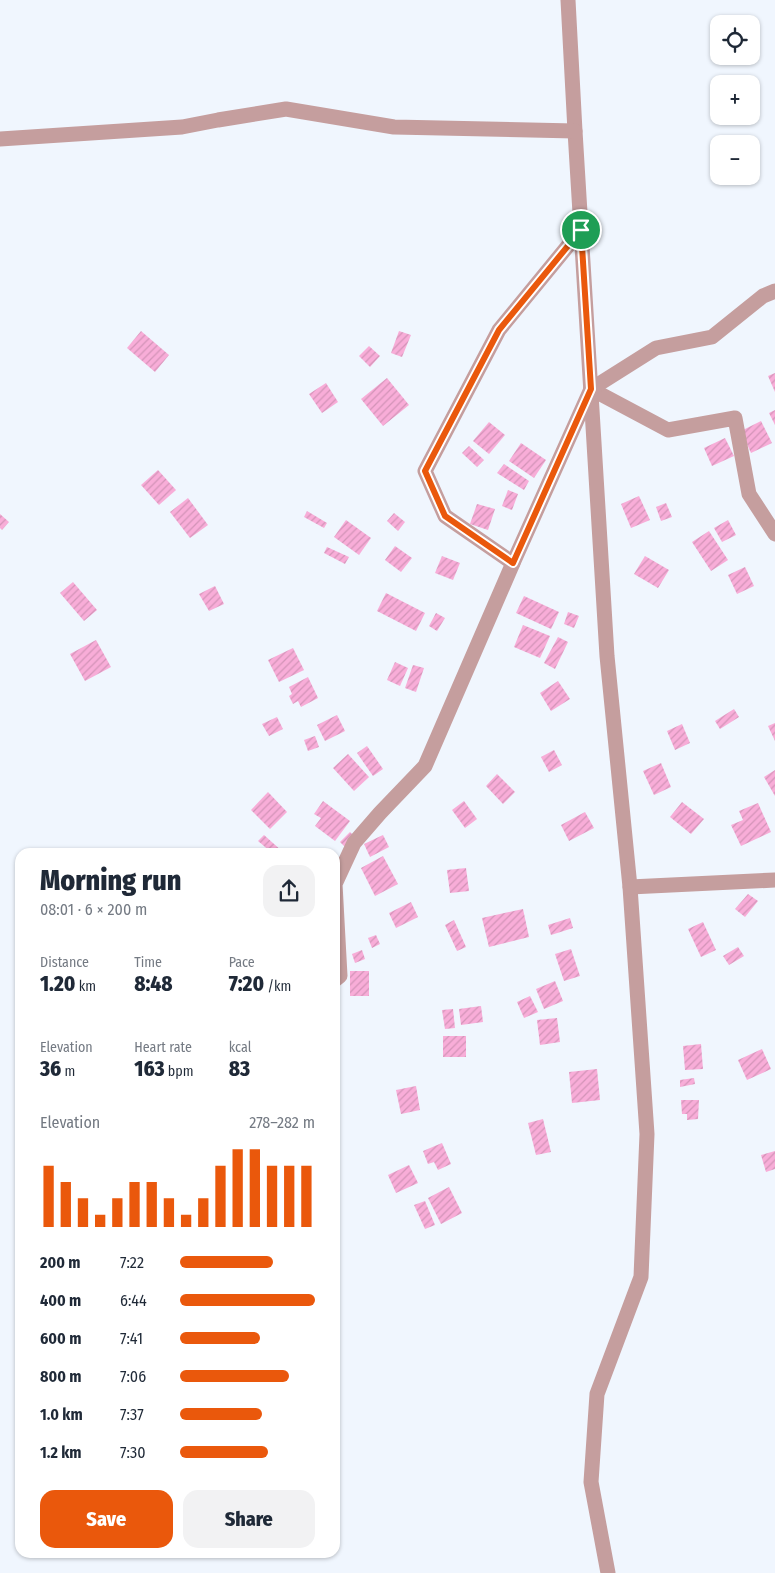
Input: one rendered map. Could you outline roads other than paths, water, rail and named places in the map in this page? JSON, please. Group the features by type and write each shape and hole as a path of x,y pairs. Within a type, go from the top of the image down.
{"street":[{"path":"568,0 608,656 630,887 647,1134 641,1277 597,1394 591,1482 608,1573"},
{"path":"0,139 182,127 286,109 394,127 575,131"},
{"path":"513,563 445,516 425,471 499,330 581,230"},
{"path":"340,873 354,843 426,766 513,563 591,389 656,348 712,337 763,296 775,290"},
{"path":"591,389 668,430 735,418 749,494 775,534"},
{"path":"630,887 775,880"}]}
